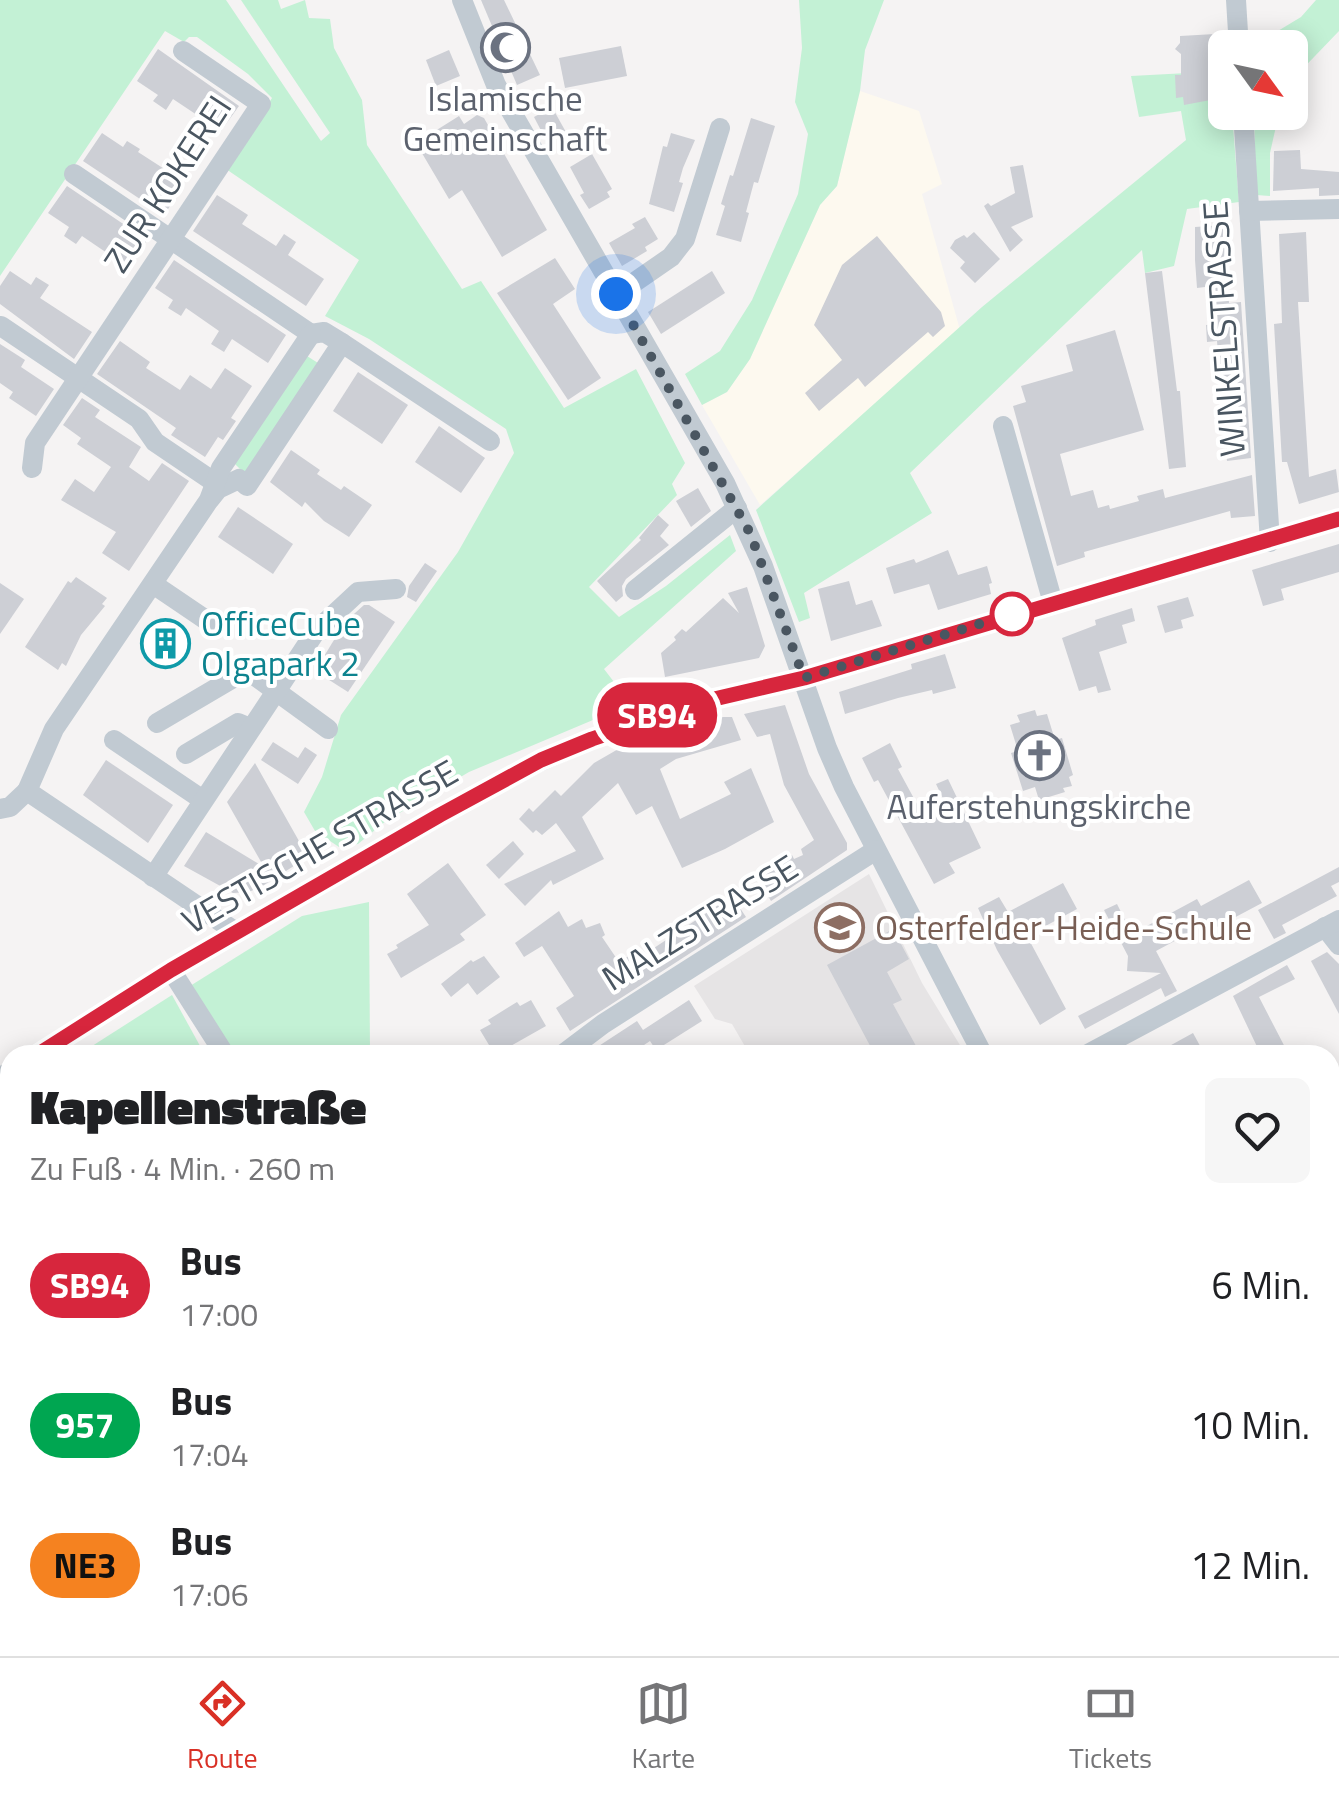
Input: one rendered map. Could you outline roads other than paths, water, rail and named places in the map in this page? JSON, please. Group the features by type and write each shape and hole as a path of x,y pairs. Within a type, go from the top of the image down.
{"street":[{"path":"462,0 496,85 737,508 763,566 834,766 978,1045"},
{"path":"1236,0 1238,30"},
{"name":"ZUR KOKEREI","path":"32,468 34,443 261,104 183,51"},
{"path":"616,294 671,257 685,239 720,128"},
{"name":"WINKELSTRASSE","path":"1244,130 1270,542"},
{"path":"74,174 311,334 324,332 490,441"},
{"path":"1249,212 1339,209"},
{"path":"1,326 139,419 154,442 212,491"},
{"path":"0,809 10,807 26,790 54,729 153,584 311,334"},
{"path":"212,491 239,479 247,486 342,343"},
{"path":"1003,426 1053,603"},
{"path":"635,590 737,508"},
{"name":"VESTISCHE STRASSE","path":"53,1045 236,932 541,760 644,719 804,678 1339,519"},
{"path":"153,584 215,626"},
{"path":"153,877 316,631 358,592 396,589"},
{"path":"158,723 246,670 328,729"},
{"path":"186,754 238,723 250,728"},
{"path":"114,740 203,800"},
{"path":"26,790 236,932"},
{"name":"MALZSTRASSE","path":"580,1045 603,1024 876,850"},
{"path":"1105,1045 1332,924 1339,945"},
{"path":"171,970 219,1045"}],"place":[{"name":"Islamische Gemeinschaft","path":"505,47"},
{"name":"OfficeCube Olgapark 2","path":"166,644"},
{"name":"Auferstehungskirche","path":"1039,755"},
{"name":"Osterfelder-Heide-Schule","path":"840,928"}]}
